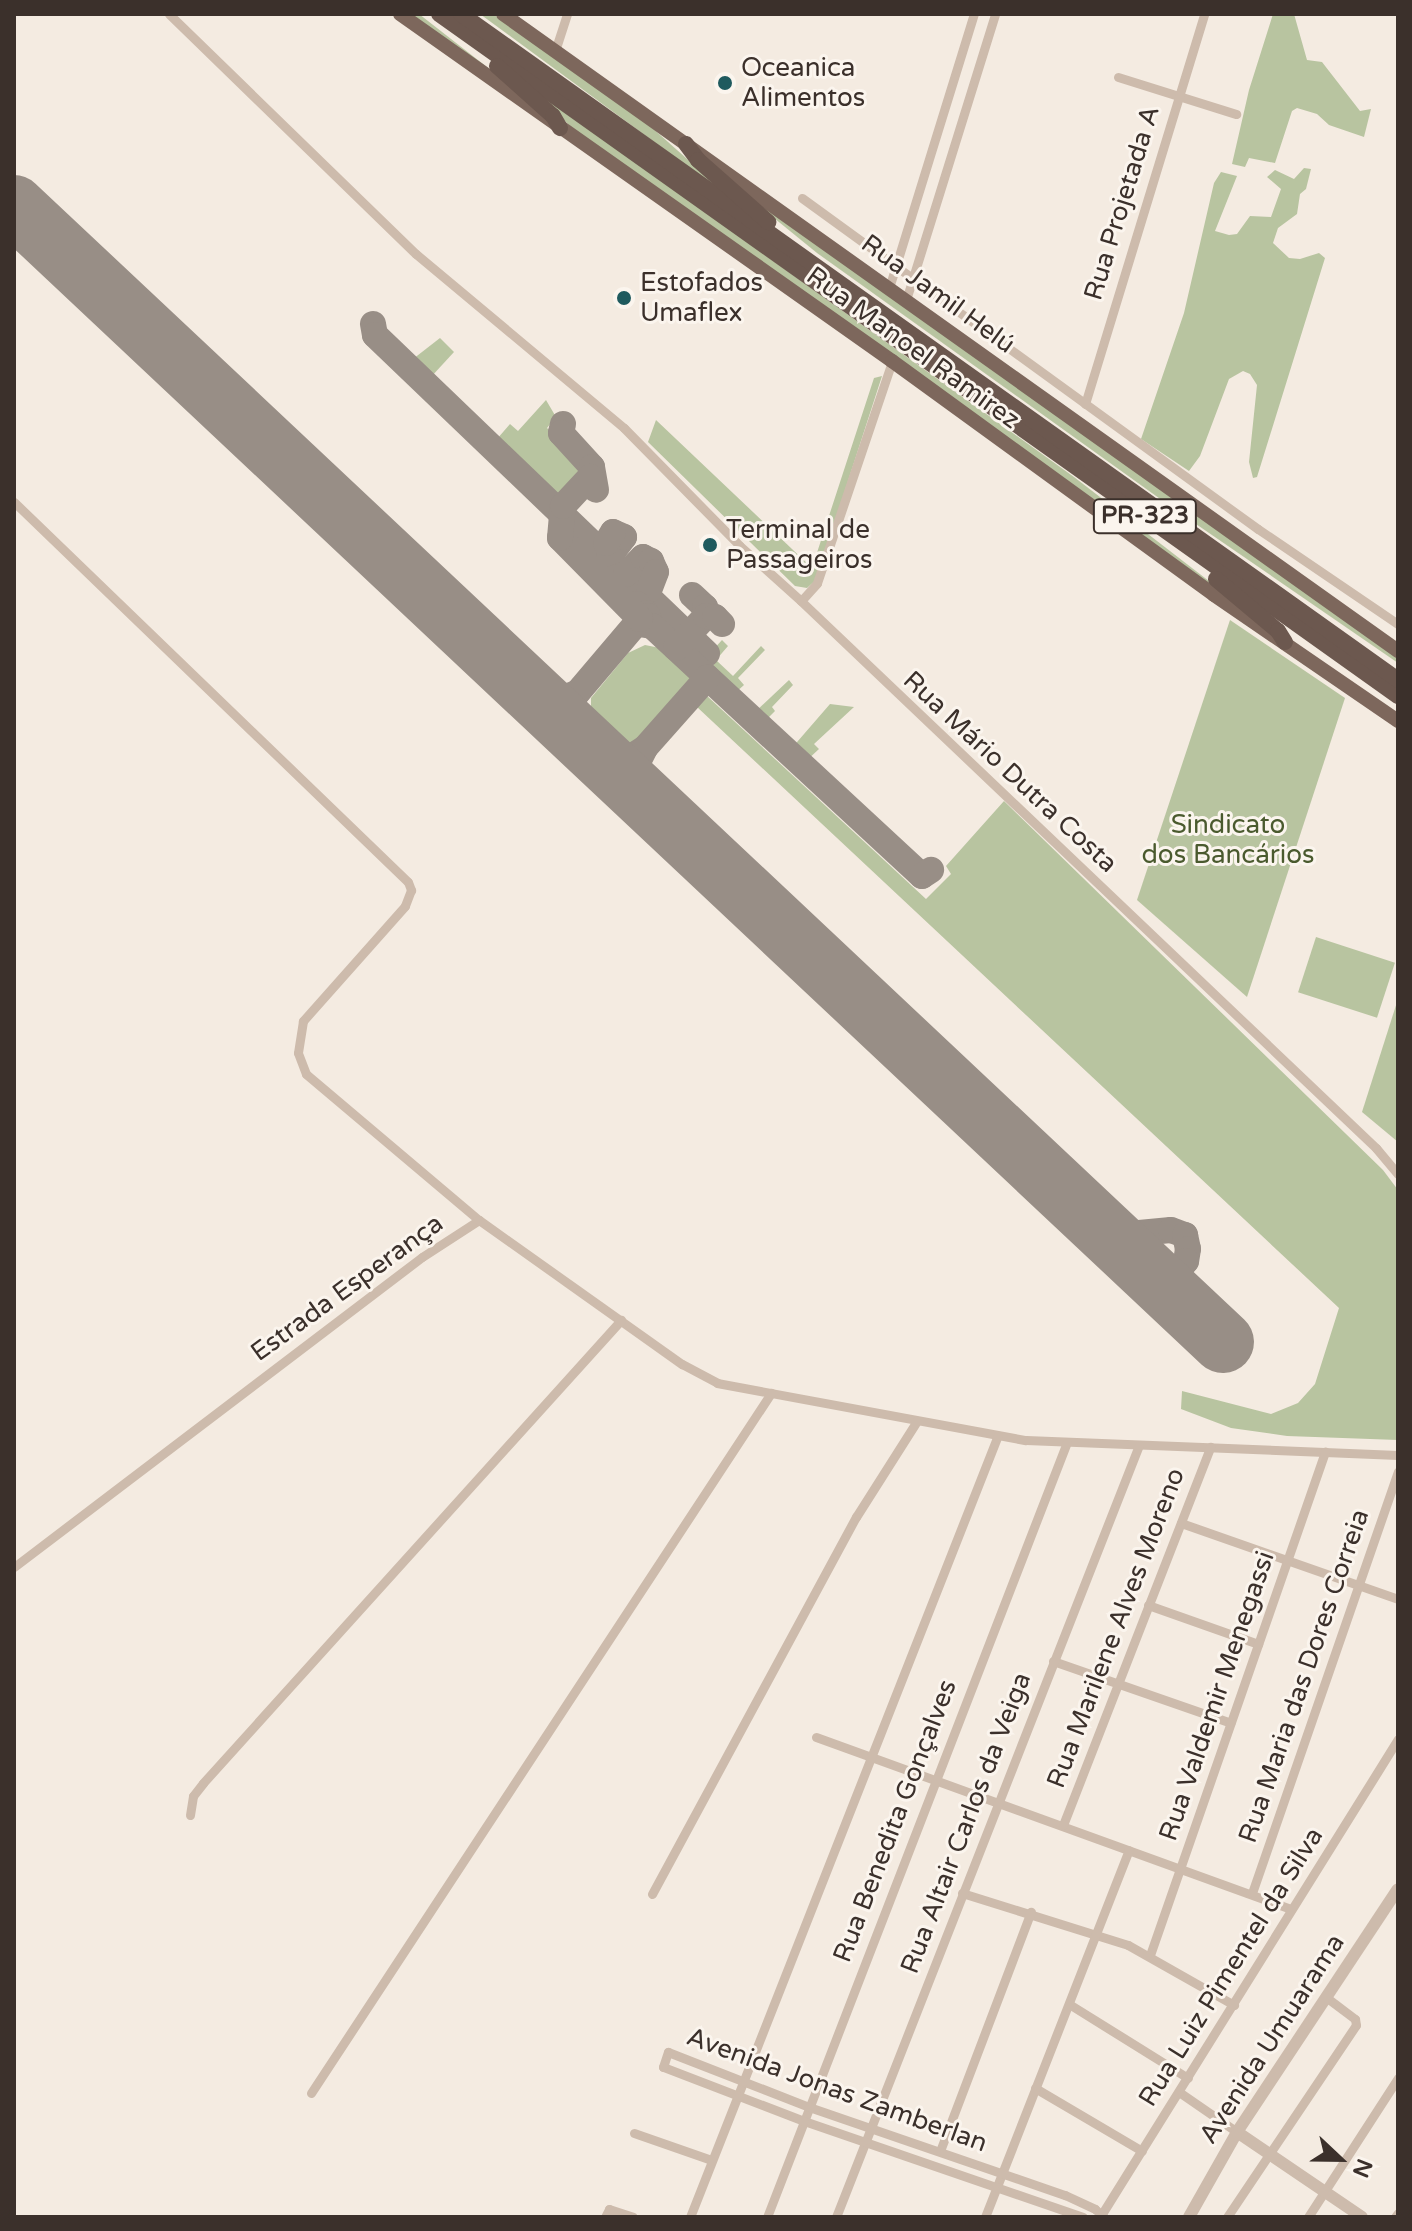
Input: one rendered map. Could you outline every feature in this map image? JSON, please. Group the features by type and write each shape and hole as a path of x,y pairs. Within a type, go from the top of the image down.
{"highway":[{"path":"424,14 490,59 553,116 560,128"},
{"name":"PR-323","path":"439,14 1398,696"},
{"name":"PR-323","path":"461,14 1398,680"},
{"path":"686,144 698,160 799,248 803,257"},
{"path":"1179,541 1189,556 1278,631 1285,642"}],"main road":[{"name":"Rua Manoel Ramirez","path":"400,14 1398,721"},
{"name":"Rua Jamil Helú","path":"503,14 1398,651"}],"street":[{"name":"Rua Mário Dutra Costa","path":"169,14 416,254 624,428 684,489 1376,1148 1398,1174"},
{"path":"555,51 567,14"},
{"path":"889,288 974,14"},
{"path":"906,300 995,14"},
{"name":"Rua Projetada A","path":"1085,404 1204,14"},
{"path":"965,44 984,51"},
{"path":"1118,77 1236,114"},
{"path":"802,198 1085,404 1398,624"},
{"path":"801,601 817,583 892,361"},
{"path":"14,502 408,882 410,898 405,906 303,1021 298,1053 306,1074 479,1220"},
{"name":"Estrada Esperança","path":"14,1567 422,1257 479,1220 682,1364 717,1383 998,1435 1067,1442 1398,1455"},
{"path":"190,1815 193,1796 203,1783 621,1320"},
{"path":"311,2093 771,1393"},
{"path":"652,1894 856,1517 917,1421"},
{"path":"690,2217 998,1435"},
{"name":"Rua Benedita Gonçalves","path":"767,2217 1067,1442"},
{"name":"Rua Altair Carlos da Veiga","path":"836,2217 1139,1445"},
{"name":"Rua Marilene Alves Moreno","path":"1063,1825 1210,1447"},
{"name":"Rua Valdemir Menegassi","path":"1150,1955 1325,1452"},
{"name":"Rua Maria das Dores Correia","path":"1252,1893 1398,1472"},
{"path":"1385,1510 1398,1515"},
{"path":"1181,1523 1398,1599"},
{"path":"1148,1605 1258,1644"},
{"path":"1053,1661 1231,1723"},
{"path":"816,1737 1291,1909"},
{"name":"Rua Luiz Pimentel da Silva","path":"1101,2217 1398,1739"},
{"path":"985,2217 1129,1850"},
{"name":"Avenida Umuarama","path":"1189,2217 1237,2132 1398,1889"},
{"path":"962,1893 1097,1933 1150,1955 1234,2005"},
{"path":"940,2151 1031,1912"},
{"path":"1227,2217 1356,2025 1355,2019 1325,1996"},
{"path":"1069,2004 1188,2078"},
{"name":"Avenida Jonas Zamberlan","path":"1083,2217 1058,2213 997,2187 804,2121 663,2067 668,2052 809,2107 1065,2195 1101,2217"},
{"path":"1308,2217 1398,2078"},
{"path":"1035,2088 1142,2151"},
{"path":"1179,2092 1268,2156 1362,2217"},
{"path":"634,2133 711,2160"},
{"path":"1058,2213 1065,2195"},
{"path":"605,2217 609,2209 633,2217"}],"green space":[{"path":"410,14 419,14 510,85"},
{"path":"480,14 493,14 649,125 733,200"},
{"path":"1273,14 1294,14 1307,60 1322,62 1360,111 1371,109 1364,137 1329,125 1317,114 1297,108 1292,111 1275,163 1249,158 1245,167 1232,164 1249,90"},
{"path":"531,87 1074,477 1253,615 577,133"},
{"path":"1304,168 1311,169 1306,189 1300,194 1297,214 1278,228 1273,243 1289,258 1300,259 1319,253 1325,258 1257,477 1253,478 1249,462 1257,385 1250,374 1243,371 1229,379 1200,456 1189,471 1141,439 1184,313 1214,183 1221,172 1237,176 1215,231 1237,234 1250,216 1271,217 1281,189 1267,177 1275,170 1294,179"},
{"path":"736,187 1398,658 1398,663 1177,511 817,253"},
{"path":"440,338 454,352 431,377 413,359"},
{"path":"882,376 816,580 807,588 795,586 648,442 656,420 812,568 874,378"},
{"path":"546,400 556,417 547,428 587,467 583,476 561,499 497,439 510,424 518,431"},
{"name":"Sindicato dos Bancários","path":"1230,620 1345,698 1247,997 1137,900"},
{"path":"722,640 728,646 716,660 733,676 761,646 765,650 738,678 744,685 734,694 700,664"},
{"path":"645,645 665,649 698,680 629,754 601,731 591,714 591,698 628,653"},
{"path":"789,680 793,685 772,707 775,711 763,723 753,714"},
{"path":"706,695 926,899 951,874 946,866 1004,801 1383,1170 1398,1190 1398,1440 1287,1436 1231,1428 1181,1409 1182,1391 1271,1414 1298,1403 1315,1384 1339,1308 697,707 697,701"},
{"path":"830,704 854,707 814,744 819,749 805,762 791,749"},
{"path":"1316,937 1395,963 1377,1018 1298,992"},
{"path":"1398,999 1398,1142 1362,1112"}],"taxiway":[{"path":"373,324 375,335 707,653"},
{"path":"563,424 561,433 592,467 596,490"},
{"path":"579,737 570,717 573,698 640,619 560,538 563,506 590,477"},
{"path":"597,565 609,557 624,537 613,532 606,543"},
{"path":"612,579 626,574 643,557 651,561 656,572 649,590"},
{"path":"692,595 705,607 706,616"},
{"path":"628,604 637,604 648,616 639,624 652,626 922,876 931,870"},
{"path":"676,648 706,616 715,617 722,624"},
{"path":"633,788 636,766 645,748 707,678"},
{"path":"535,696 553,702 577,693"},
{"path":"604,761 628,759 645,748"},
{"path":"1103,1229 1118,1235 1171,1230 1185,1235 1188,1249 1186,1261 1165,1288"}],"runway":[{"path":"14,206 1223,1342"}],"place":[{"name":"Oceanica Alimentos","path":"725,83"},
{"name":"Estofados Umaflex","path":"624,298"},
{"name":"Terminal de Passageiros","path":"710,545"}]}
